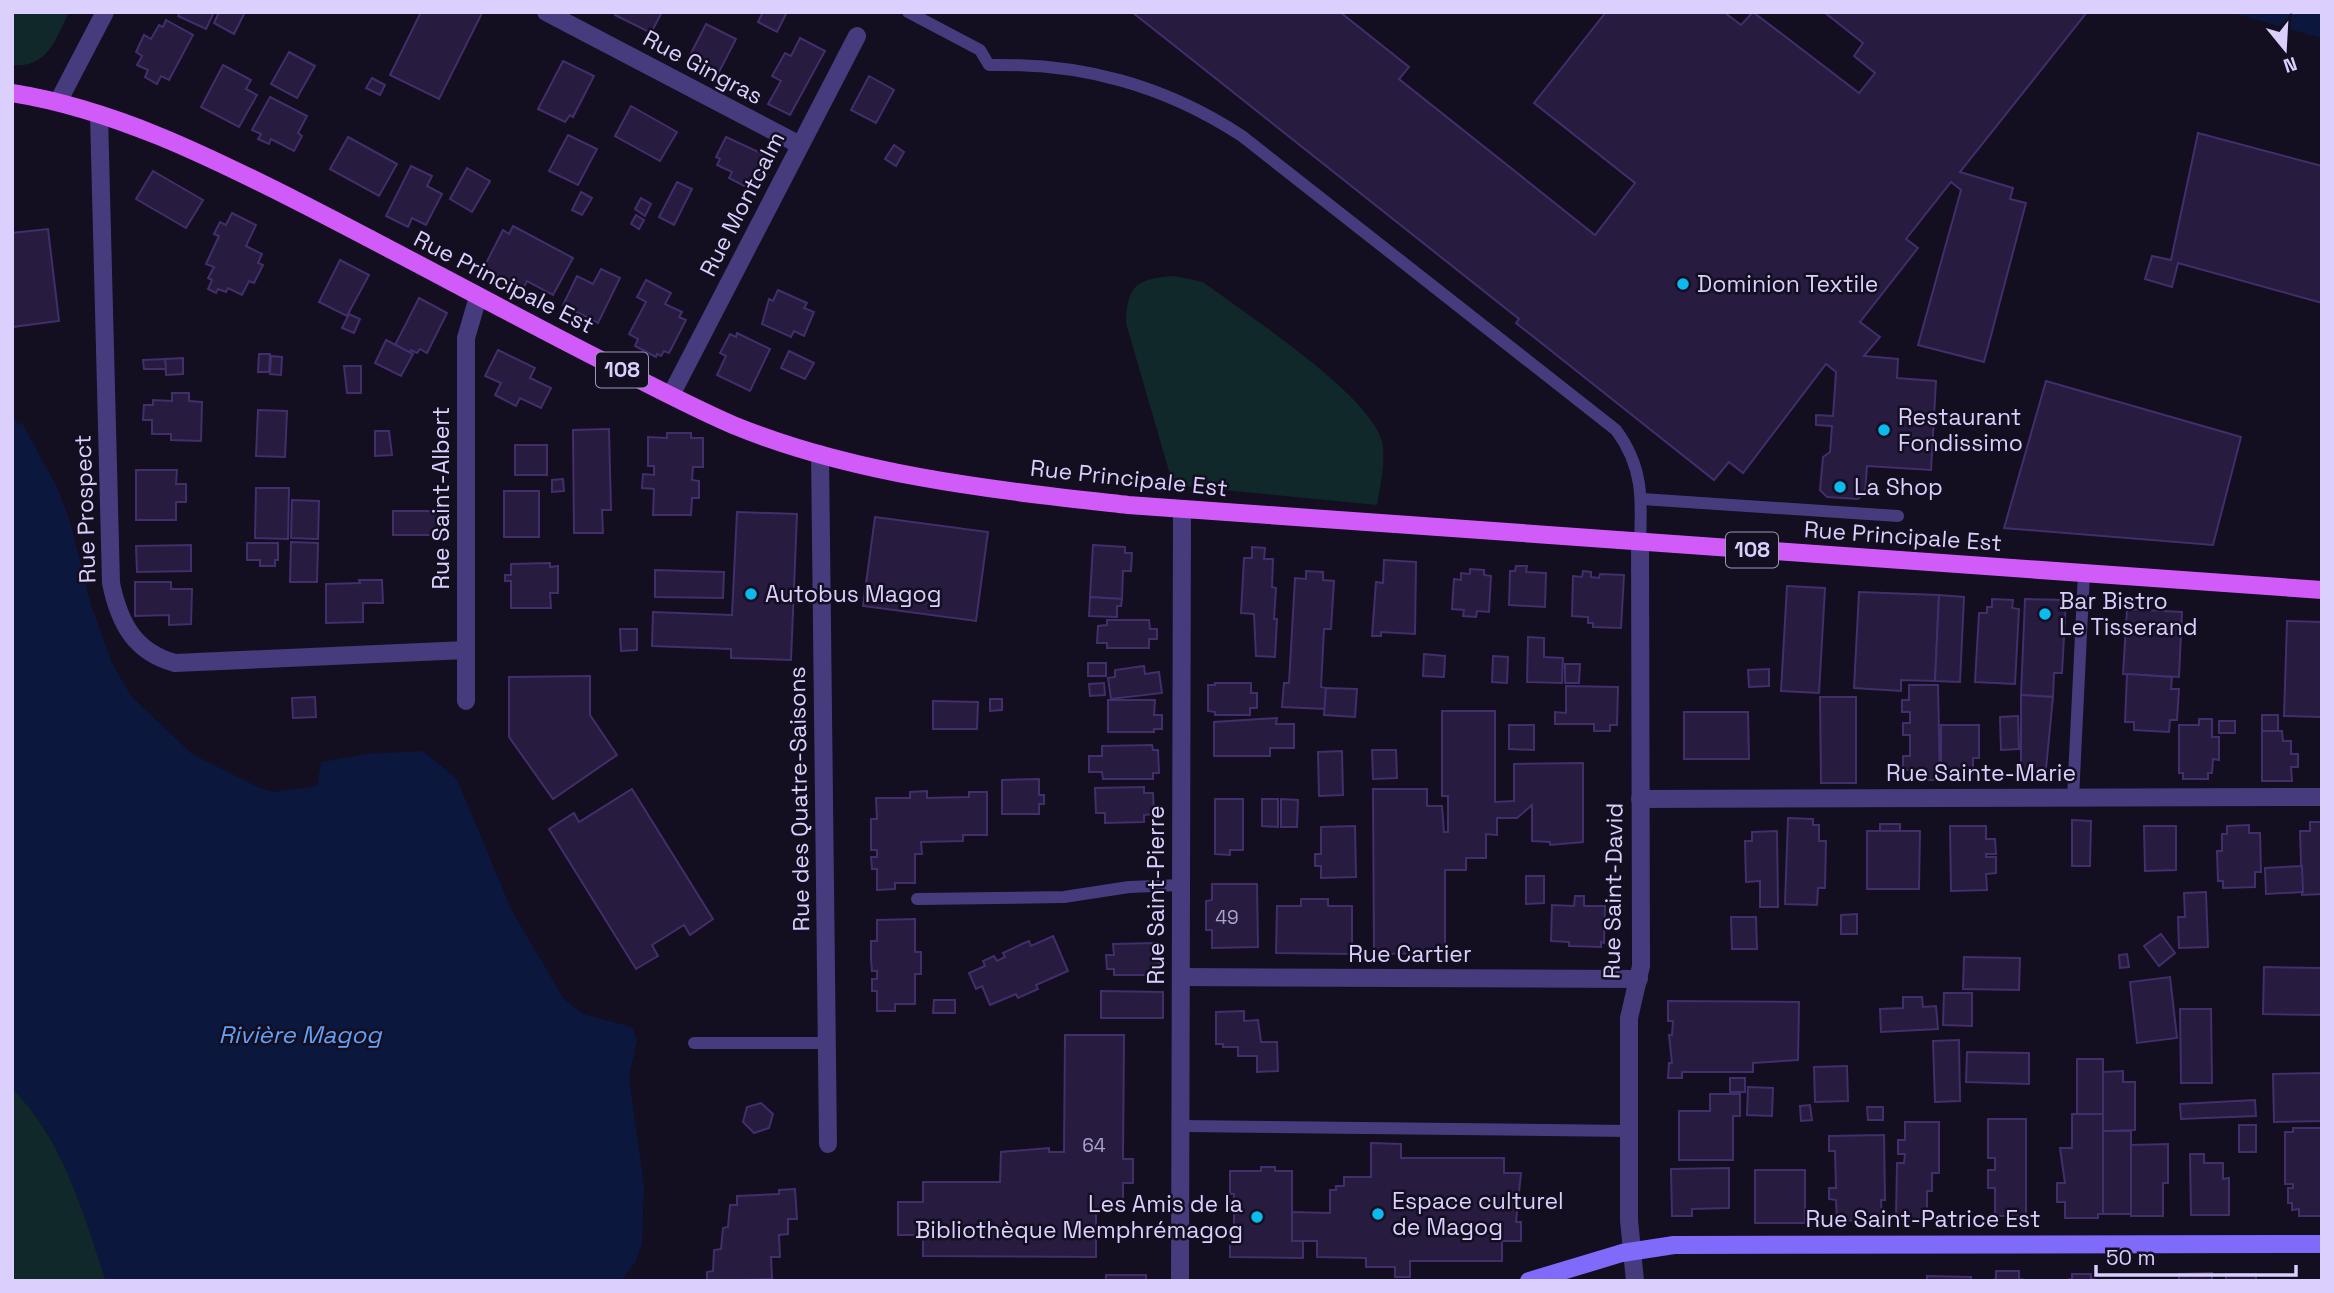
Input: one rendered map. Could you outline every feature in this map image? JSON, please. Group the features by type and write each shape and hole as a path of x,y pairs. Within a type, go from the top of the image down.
{"main road":[{"name":"Rue Principale Est","path":"12,93 58,102 99,115 213,159 671,395 736,426 820,454 914,474 1021,492 1182,509 2322,590"}],"street":[{"path":"58,102 105,12"},
{"name":"Rue Gingras","path":"546,12 800,145"},
{"name":"Rue Montcalm","path":"671,395 857,36"},
{"name":"Rue Prospect","path":"99,115 111,583 115,603 129,634 149,653 175,663 466,650"},
{"name":"Rue Saint-Albert","path":"466,701 466,338 478,297"},
{"name":"Rue des Quatre-Saisons","path":"820,454 828,1144"},
{"name":"Rue Saint-Pierre","path":"1180,1281 1182,509"},
{"name":"Rue Saint-David","path":"1635,1281 1629,1220 1629,1017 1639,979 1640,542"},
{"name":"Rue Sainte-Marie","path":"1640,800 2322,796"},
{"name":"Rue Cartier","path":"1181,977 1639,979"},
{"name":"Rue Saint-Patrice Est","path":"1528,1281 1633,1251 1689,1244 2322,1244"}],"lane":[{"path":"908,12 980,50 989,65 1056,66 1122,79 1185,102 1242,136 1616,430 1635,462 1642,499 1640,542"},
{"path":"1642,499 1898,516"},
{"path":"2073,798 2084,573"},
{"path":"917,899 1064,897 1129,887 1181,885"},
{"path":"694,1043 826,1043"},
{"path":"1181,1126 1630,1131"}],"green space":[{"path":"12,12 69,12 54,42 42,57 24,65 12,65"},
{"path":"1174,276 1203,282 1306,358 1358,404 1375,426 1383,446 1383,468 1377,505 1173,485 1126,323 1129,300 1136,286 1151,279"},
{"path":"12,1088 45,1130 70,1178 106,1281 12,1281"}],"water":[{"path":"2229,12 2322,12 2322,38 2321,38"},
{"name":"Rivière Magog","path":"12,415 19,425 22,423 58,489 70,521 91,605 112,663 131,696 192,754 272,792 317,786 321,762 366,754 423,751 457,779 512,911 564,999 583,1014 632,1027 637,1040 629,1078 644,1185 642,1244 635,1263 621,1281 106,1281 70,1178 45,1130 12,1088"}],"building":[{"path":"180,12 214,12 206,29 178,16"},
{"path":"219,12 245,12 234,34 214,23"},
{"path":"421,12 482,13 439,99 390,75"},
{"path":"617,12 662,12 651,33 615,15"},
{"path":"763,12 787,12 777,32 758,22"},
{"name":"Dominion Textile","path":"1132,12 1340,12 1409,67 1399,79 1595,235 1635,183 1534,103 1606,12 1724,12 1741,25 1753,12 1859,93 1875,73 1854,56 1863,43 1824,12 2087,12 1960,172 2013,188 2010,199 2026,203 1984,362 1918,345 1961,190 1951,182 1906,239 1918,248 1860,322 1880,337 1864,356 1898,359 1897,378 1936,381 1931,470 1867,466 1865,493 1858,499 1827,497 1820,490 1823,457 1830,452 1832,426 1816,425 1816,415 1833,416 1836,372 1826,364 1743,473 1729,462 1714,480 1516,323 1519,319"},
{"path":"166,20 193,35 169,80 161,76 157,84 145,77 148,70 137,65 142,56 136,52 144,35 151,39 159,25 163,27"},
{"path":"706,24 736,39 718,74 688,59"},
{"path":"800,38 825,51 790,115 768,104 781,81 772,76 785,53 791,56"},
{"path":"289,52 315,66 297,98 271,84"},
{"path":"563,61 594,76 573,117 570,115 565,122 538,109"},
{"path":"223,65 251,80 246,89 257,95 239,127 201,107"},
{"path":"869,76 894,90 876,123 851,110"},
{"path":"372,78 385,85 380,95 366,88"},
{"path":"270,97 307,116 298,133 302,136 294,151 271,139 269,144 258,139 261,134 252,130"},
{"path":"631,106 677,132 660,161 615,136"},
{"path":"2198,133 2322,166 2322,303 2178,263 2172,287 2145,279 2152,256 2171,260"},
{"path":"568,135 597,149 578,185 549,171"},
{"path":"348,137 397,164 379,196 330,169"},
{"path":"726,137 769,157 755,184 749,181 746,187 729,178 732,172 717,165 720,159 716,157"},
{"path":"894,145 904,152 896,166 885,159"},
{"path":"411,166 432,176 427,186 442,194 426,225 412,218 408,227 386,216"},
{"path":"467,168 490,181 472,212 450,199"},
{"path":"153,171 203,200 186,228 136,199"},
{"path":"677,182 692,189 674,225 659,217"},
{"path":"581,192 592,198 582,215 572,210"},
{"path":"641,198 651,204 645,216 635,209"},
{"path":"232,213 256,225 246,246 262,254 258,263 263,265 254,283 249,281 242,295 228,288 226,292 218,289 216,293 208,289 212,280 208,278 214,267 206,264 219,236 214,234 220,222 226,225"},
{"path":"636,215 644,220 639,229 631,224"},
{"path":"513,226 573,258 553,295 527,281 523,289 483,269 503,230 509,234"},
{"path":"48,229 59,321 12,327 12,233"},
{"path":"340,260 369,275 347,316 319,302"},
{"path":"601,269 620,278 598,323 563,305 577,276 593,284"},
{"path":"646,280 671,293 665,304 682,312 679,317 686,320 669,353 664,351 661,356 657,354 656,357 635,346 638,339 629,334 646,302 637,297"},
{"path":"778,290 807,303 804,308 814,312 804,336 794,331 791,337 762,324 769,299 773,301"},
{"path":"419,298 447,313 427,353 420,349 417,353 411,350 410,353 395,345"},
{"path":"349,314 360,319 354,333 342,328"},
{"path":"737,333 770,349 750,391 717,375 726,356 720,353 730,334 736,337"},
{"path":"386,340 413,354 401,376 375,363"},
{"path":"498,350 535,368 530,378 551,388 541,408 520,398 516,406 495,395 501,383 485,376"},
{"path":"789,351 814,363 805,379 781,368"},
{"path":"259,354 270,354 269,372 258,372"},
{"path":"271,356 282,357 281,375 270,374"},
{"path":"183,358 183,374 166,375 165,359"},
{"path":"165,359 166,369 144,369 143,360"},
{"path":"344,366 361,366 361,393 347,393"},
{"path":"2046,381 2241,437 2213,545 2004,528"},
{"path":"172,393 189,393 189,401 202,402 201,441 171,440 171,434 152,434 152,420 143,420 144,405 153,405 153,400 172,401"},
{"path":"258,410 287,411 285,457 256,456"},
{"path":"609,429 611,510 602,510 603,533 574,533 573,430"},
{"path":"375,431 389,431 392,455 375,456"},
{"path":"667,433 691,433 691,438 703,438 703,467 693,467 692,480 699,481 699,498 692,498 691,515 653,515 654,489 642,488 643,474 654,475 654,466 648,466 648,437 667,438"},
{"path":"515,445 547,445 547,475 515,475"},
{"path":"136,470 177,470 176,484 186,484 186,502 176,502 176,520 136,520"},
{"path":"563,479 564,491 552,492 552,480"},
{"path":"256,488 289,488 288,539 255,538"},
{"path":"504,491 539,491 539,537 504,537"},
{"path":"292,500 319,501 318,539 291,538"},
{"path":"393,511 443,511 444,535 393,535"},
{"path":"737,512 797,514 791,660 731,658 731,649 652,646 653,612 732,615"},
{"path":"875,517 988,532 976,621 863,606"},
{"path":"291,542 318,543 317,582 290,582"},
{"path":"247,543 278,543 278,560 275,560 275,566 260,566 260,560 247,560"},
{"path":"191,545 191,571 137,572 136,546"},
{"path":"1093,545 1125,547 1125,553 1132,553 1131,571 1123,571 1122,599 1090,597"},
{"path":"1252,547 1265,548 1264,559 1273,559 1272,587 1276,588 1274,619 1277,619 1275,657 1256,656 1254,614 1241,613 1244,558 1252,558"},
{"path":"1384,560 1416,562 1415,634 1381,632 1381,636 1372,636 1376,582 1383,583"},
{"path":"550,563 550,567 558,566 558,593 550,593 551,608 511,608 511,581 505,581 505,575 511,575 511,564"},
{"path":"1516,566 1527,566 1526,572 1546,573 1545,607 1509,605 1510,571 1515,571"},
{"path":"1470,569 1484,570 1484,575 1491,576 1489,612 1477,611 1476,617 1463,616 1464,610 1452,609 1454,579 1461,580 1461,573 1470,574"},
{"path":"655,570 724,572 723,598 655,597"},
{"path":"1306,571 1323,572 1323,580 1334,581 1331,629 1324,629 1321,687 1326,688 1325,709 1282,707 1284,683 1289,683 1295,578 1306,579"},
{"path":"1583,571 1591,572 1591,577 1599,578 1600,574 1624,575 1621,628 1593,627 1593,623 1588,623 1588,617 1572,616 1573,576 1582,577"},
{"path":"359,580 382,580 383,603 363,603 363,622 326,623 326,584 360,583"},
{"path":"135,582 171,582 171,589 192,589 191,624 169,625 169,615 135,616"},
{"path":"1787,586 1825,588 1819,693 1781,691"},
{"path":"1859,592 1939,595 1935,681 1901,680 1901,691 1854,688"},
{"path":"1939,595 1964,597 1960,682 1935,681"},
{"path":"1090,597 1122,599 1121,606 1117,606 1117,617 1089,616"},
{"path":"1992,599 2013,600 2012,608 2019,609 2015,684 1975,682 1979,613 1987,613 1987,607 1992,607"},
{"path":"2025,599 2066,600 2062,673 2054,673 2053,697 2021,695"},
{"path":"2127,609 2182,612 2179,677 2123,674"},
{"path":"1107,620 1149,620 1150,629 1157,629 1157,639 1149,639 1149,648 1107,648 1107,643 1097,643 1098,626 1107,625"},
{"path":"2287,621 2322,622 2322,717 2284,716"},
{"path":"620,629 637,629 637,650 621,651"},
{"path":"1528,637 1544,638 1544,657 1563,658 1562,683 1527,682"},
{"path":"1424,654 1445,656 1444,677 1423,676"},
{"path":"1493,656 1508,657 1507,683 1492,682"},
{"path":"1088,663 1106,663 1106,676 1088,676"},
{"path":"1565,664 1580,664 1579,683 1565,683"},
{"path":"1144,666 1145,674 1159,672 1162,693 1111,699 1108,678 1115,677 1115,670"},
{"path":"1769,669 1769,686 1749,687 1748,670"},
{"path":"2127,674 2172,677 2171,689 2179,689 2177,720 2170,720 2169,732 2134,730 2134,722 2125,722"},
{"path":"590,676 590,715 617,755 553,799 509,737 509,677"},
{"path":"1104,683 1105,695 1090,696 1089,684"},
{"path":"1251,683 1251,693 1257,693 1257,708 1250,708 1250,715 1215,715 1215,712 1208,711 1208,685"},
{"path":"1909,685 1938,685 1940,780 1911,780 1910,770 1903,770 1903,756 1910,756 1910,735 1903,735 1903,723 1910,723 1910,712 1902,712 1902,700 1909,700"},
{"path":"1566,686 1618,687 1617,725 1610,725 1610,731 1594,731 1594,724 1555,724 1555,712 1566,713"},
{"path":"1326,688 1357,689 1355,717 1324,715"},
{"path":"2021,695 2053,697 2045,779 2021,779"},
{"path":"315,697 316,717 293,718 292,698"},
{"path":"1820,697 1856,697 1856,783 1821,783"},
{"path":"990,699 1002,699 1002,710 990,711"},
{"path":"1108,700 1155,700 1154,715 1162,715 1162,729 1154,729 1154,732 1108,732"},
{"path":"933,701 978,702 977,729 933,729"},
{"path":"1442,711 1495,711 1495,802 1514,801 1514,764 1583,763 1583,842 1550,845 1550,842 1532,841 1532,805 1517,818 1497,818 1497,835 1486,834 1486,858 1466,858 1466,870 1445,870 1445,953 1374,954 1373,789 1427,789 1427,806 1442,806 1444,832 1448,832 1448,796 1442,796"},
{"path":"1684,712 1748,712 1749,759 1684,759"},
{"path":"2262,715 2278,715 2278,731 2262,731"},
{"path":"2018,716 2019,749 2001,750 2000,717"},
{"path":"1277,718 1276,724 1294,724 1294,748 1270,748 1270,756 1214,756 1214,722"},
{"path":"2199,719 2212,719 2212,737 2219,737 2219,760 2213,759 2212,773 2208,773 2208,779 2183,779 2183,773 2179,773 2179,725 2199,725"},
{"path":"2219,721 2235,721 2235,733 2219,733"},
{"path":"1509,725 1534,725 1534,750 1509,749"},
{"path":"1941,725 1979,725 1979,758 1973,758 1973,774 1941,774"},
{"path":"2262,731 2282,731 2283,741 2291,741 2291,754 2298,754 2298,767 2291,767 2292,781 2262,781"},
{"path":"1152,745 1153,750 1158,750 1159,773 1153,773 1153,779 1103,779 1102,772 1089,772 1089,756 1102,756 1102,746"},
{"path":"1372,750 1396,750 1397,778 1373,779"},
{"path":"1342,751 1343,795 1319,796 1318,752"},
{"path":"1039,779 1039,795 1044,795 1044,804 1039,804 1039,814 1002,814 1002,780"},
{"path":"1144,787 1144,793 1153,793 1154,814 1144,815 1144,822 1105,823 1105,813 1096,813 1095,788"},
{"path":"632,789 713,919 690,935 684,925 652,945 658,956 636,969 549,829 574,813 579,822"},
{"path":"927,791 927,798 969,797 969,792 987,792 987,835 963,835 963,841 921,842 922,854 915,854 915,883 895,883 895,889 877,890 877,869 872,869 871,857 877,857 877,850 871,850 871,819 877,819 876,798 910,798 910,792"},
{"path":"1215,799 1243,799 1243,850 1230,850 1230,855 1215,854"},
{"path":"1262,799 1278,799 1278,827 1262,826"},
{"path":"1281,799 1298,800 1297,827 1281,827"},
{"path":"1788,818 1813,819 1813,825 1819,825 1819,841 1826,841 1825,888 1818,888 1817,905 1785,904"},
{"path":"2072,820 2091,821 2090,866 2072,866"},
{"path":"2310,822 2322,822 2322,894 2302,895 2300,831 2310,831"},
{"path":"1880,824 1900,824 1900,831 1880,831"},
{"path":"2249,825 2249,833 2260,833 2261,872 2255,872 2255,887 2223,888 2223,881 2218,881 2217,851 2222,851 2222,834 2227,834 2227,826"},
{"path":"1355,826 1356,877 1321,878 1321,866 1315,866 1315,854 1321,854 1321,827"},
{"path":"1950,826 1986,826 1986,839 1995,839 1996,854 1986,854 1986,857 1996,857 1996,873 1986,874 1987,890 1951,891"},
{"path":"2144,826 2176,826 2176,870 2145,871"},
{"path":"1777,831 1778,907 1760,907 1760,881 1746,882 1745,841 1752,841 1752,832"},
{"path":"1867,831 1920,831 1919,889 1867,889"},
{"path":"2302,866 2303,892 2266,894 2265,868"},
{"path":"1526,876 1544,876 1544,903 1526,904"},
{"path":"1212,884 1257,884 1258,947 1212,948 1212,930 1206,930 1206,901 1212,900"},
{"path":"2206,892 2208,947 2179,948 2178,917 2185,917 2184,893"},
{"path":"1575,896 1584,896 1584,906 1605,906 1604,943 1601,942 1601,947 1569,946 1569,942 1551,941 1552,905 1574,906"},
{"path":"1301,899 1328,899 1328,906 1352,906 1352,954 1276,953 1277,906 1301,906"},
{"path":"1857,914 1857,934 1841,934 1841,915"},
{"path":"1731,917 1756,917 1757,949 1732,949"},
{"path":"915,919 915,952 921,952 921,974 915,974 915,1004 895,1004 895,1011 877,1011 877,991 872,991 872,979 877,979 877,971 872,971 871,941 877,941 877,920"},
{"path":"2161,934 2175,953 2159,966 2144,946"},
{"path":"1053,936 1068,971 1036,985 1038,989 1018,998 1016,994 990,1005 982,986 976,989 969,973 985,966 983,961 994,956 997,961 1005,957 1003,953 1024,943 1029,941 1031,946"},
{"path":"1154,943 1154,954 1159,954 1159,966 1153,966 1153,975 1114,975 1114,969 1107,969 1106,955 1114,955 1113,944"},
{"path":"2127,954 2129,967 2120,968 2119,955"},
{"path":"1964,957 2020,958 2019,990 1963,989"},
{"path":"2264,967 2322,968 2322,1015 2263,1014"},
{"path":"2170,977 2177,1038 2137,1043 2130,982"},
{"path":"1101,991 1163,992 1163,1018 1101,1018"},
{"path":"1944,993 1972,993 1972,1026 1943,1025"},
{"path":"1903,997 1922,997 1923,1007 1936,1006 1938,1029 1881,1032 1880,1009 1903,1008"},
{"path":"934,1000 955,1000 955,1013 933,1013"},
{"path":"1668,1001 1799,1002 1798,1060 1753,1063 1753,1072 1682,1072 1682,1078 1668,1078 1669,1063 1672,1063 1669,1035 1672,1035 1673,1021 1668,1021"},
{"path":"2180,1009 2211,1009 2212,1083 2181,1083"},
{"path":"1244,1011 1244,1021 1258,1020 1261,1042 1277,1042 1278,1071 1257,1072 1257,1056 1238,1056 1238,1047 1216,1044 1216,1012"},
{"path":"1065,1035 1124,1035 1123,1159 1133,1159 1133,1183 1123,1183 1123,1210 1096,1210 1096,1257 923,1256 923,1235 898,1235 898,1202 923,1202 923,1182 1000,1182 1001,1152 1049,1148 1049,1152 1064,1152"},
{"path":"1959,1040 1960,1101 1935,1102 1933,1041"},
{"path":"1967,1052 2029,1053 2029,1084 1966,1082"},
{"path":"2077,1059 2103,1059 2103,1114 2077,1114"},
{"path":"1847,1066 1848,1101 1815,1102 1814,1067"},
{"path":"2123,1071 2123,1082 2135,1082 2135,1130 2103,1131 2103,1072"},
{"path":"2322,1073 2322,1121 2274,1122 2273,1074"},
{"path":"1730,1078 1745,1078 1745,1092 1730,1092"},
{"path":"1748,1087 1773,1088 1772,1116 1747,1115"},
{"path":"1710,1094 1740,1094 1740,1116 1733,1116 1733,1160 1679,1160 1679,1111 1710,1111"},
{"path":"2255,1100 2256,1116 2181,1119 2180,1104"},
{"path":"761,1103 773,1114 769,1128 754,1133 743,1122 747,1107"},
{"path":"1810,1105 1812,1120 1801,1121 1800,1106"},
{"path":"1867,1107 1883,1107 1883,1120 1868,1120"},
{"path":"2072,1114 2103,1114 2103,1214 2098,1214 2098,1218 2065,1218 2065,1202 2057,1202 2057,1183 2065,1183 2060,1148 2072,1148"},
{"path":"1988,1119 2026,1119 2026,1216 1995,1216 1995,1188 1988,1188 1988,1170 1995,1170 1995,1158 1988,1158"},
{"path":"1905,1122 1939,1122 1939,1173 1932,1173 1932,1191 1927,1191 1927,1219 1896,1219 1897,1163 1904,1163 1905,1154 1898,1154 1898,1140 1905,1140"},
{"path":"2239,1125 2256,1125 2256,1152 2239,1152"},
{"path":"2293,1128 2322,1128 2322,1216 2299,1216 2299,1209 2292,1210 2292,1203 2288,1203 2288,1188 2293,1188 2293,1184 2285,1184 2285,1132 2293,1132"},
{"path":"2103,1131 2131,1131 2131,1214 2103,1214"},
{"path":"1884,1135 1885,1200 1881,1200 1882,1220 1837,1221 1836,1200 1829,1199 1829,1188 1836,1188 1835,1151 1829,1151 1829,1136"},
{"path":"1371,1143 1401,1144 1401,1158 1504,1158 1504,1173 1521,1173 1516,1222 1521,1222 1521,1241 1502,1241 1502,1261 1410,1261 1410,1277 1395,1277 1395,1267 1366,1267 1366,1258 1317,1257 1317,1241 1292,1241 1292,1212 1330,1213 1330,1190 1336,1190 1336,1186 1344,1186 1344,1177 1371,1177"},
{"path":"2168,1144 2168,1183 2163,1183 2163,1216 2131,1216 2131,1145"},
{"path":"2190,1154 2204,1154 2204,1163 2223,1163 2223,1179 2229,1178 2229,1215 2191,1215"},
{"path":"1261,1167 1275,1167 1275,1171 1292,1171 1292,1241 1303,1241 1303,1258 1230,1257 1230,1239 1234,1239 1234,1194 1230,1194 1230,1171 1261,1171"},
{"path":"1729,1168 1729,1208 1692,1209 1692,1216 1672,1216 1671,1169"},
{"path":"1755,1170 1805,1170 1805,1223 1755,1223"},
{"path":"795,1189 797,1219 788,1219 788,1234 779,1235 780,1257 771,1257 772,1279 707,1281 707,1272 713,1271 714,1250 721,1249 723,1228 728,1227 730,1205 737,1205 737,1196 779,1194 779,1190"},
{"path":"1996,1271 2019,1271 2019,1279 2032,1281 1990,1281 1996,1279"},
{"path":"2212,1273 2212,1281 2179,1281 2179,1274"},
{"path":"2072,1274 2091,1274 2091,1279 2103,1281 2060,1281 2072,1279"},
{"path":"2226,1274 2256,1274 2256,1281 2226,1281"},
{"path":"1106,1275 1146,1275 1146,1281 1106,1281"},
{"path":"1927,1276 1971,1277 1971,1281 1927,1281"}],"place":[{"name":"Dominion Textile","path":"1683,284"},
{"name":"Restaurant Fondissimo","path":"1884,430"},
{"name":"La Shop","path":"1840,487"},
{"name":"Autobus Magog","path":"751,594"},
{"name":"Bar Bistro Le Tisserand","path":"2045,614"},
{"name":"Espace culturel de Magog","path":"1378,1214"},
{"name":"Les Amis de la Bibliothèque Memphrémagog","path":"1257,1217"}]}
